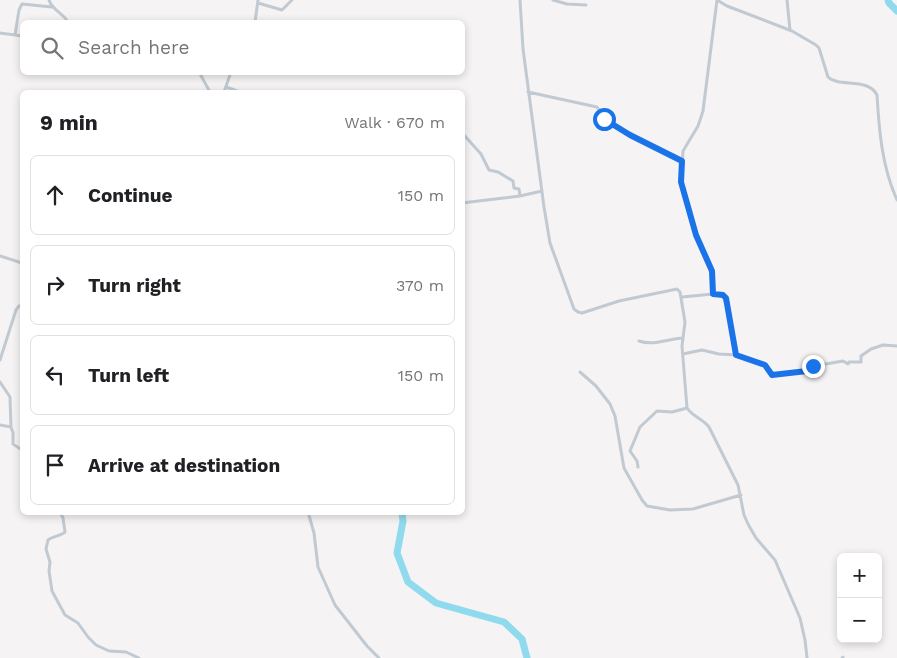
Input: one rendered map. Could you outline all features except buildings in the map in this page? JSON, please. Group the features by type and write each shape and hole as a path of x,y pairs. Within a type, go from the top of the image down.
{"street":[{"path":"49,0 52,6 66,20"},
{"path":"255,20 258,2 282,10 292,0"},
{"path":"520,0 528,92 550,243 574,309 578,312 587,312 619,301 670,290 679,290 682,296 685,322 683,354 688,408 691,413 705,421 710,427 738,485 744,515 748,524 756,538 775,560 800,618 807,658"},
{"path":"553,0 567,4 586,5"},
{"path":"713,294 712,271 696,235 681,182 683,148 698,126 703,111 717,0 727,6 790,30 816,45 819,48 828,77 831,80 870,87 874,90 877,95 879,137 892,190 897,200"},
{"path":"787,0 790,30"},
{"path":"15,35 19,10 22,4 52,6"},
{"path":"0,33 20,36"},
{"path":"201,75 209,90"},
{"path":"225,90 229,75"},
{"path":"226,87 234,90"},
{"path":"528,92 598,107 606,121 682,161"},
{"path":"465,136 481,154 489,170 500,173 513,181 514,188 519,189 520,196"},
{"path":"465,203 520,196 542,191"},
{"path":"0,256 20,262"},
{"path":"682,296 713,294 723,295 726,298 736,355"},
{"path":"0,360 16,310 20,306"},
{"path":"639,341 656,344 683,338"},
{"path":"683,354 703,350 718,354 736,355 765,365 772,375 807,371 814,366 843,361 860,363 862,356 872,349 883,345 897,346"},
{"path":"580,372 596,386 610,404 615,416 624,468 647,506 670,510 693,509 741,495"},
{"path":"0,382 10,397 13,444 20,449"},
{"path":"638,467 638,461 630,451 641,426 657,411 672,412 688,408"},
{"path":"0,425 11,428"},
{"path":"61,515 65,532 48,540 46,549 50,562 49,571 52,590 60,608 65,615 78,623 96,645 109,651 126,652 139,658"},
{"path":"309,515 314,534 318,567 335,605 367,646 379,658"}],"waterway":[{"path":"888,0 897,11"},
{"path":"402,515 397,553 408,582 436,603 504,622 522,639 527,658"}],"route":[{"path":"604,119 630,135 682,161 681,182 695,233 712,271 713,294 723,295 726,298 736,355 765,365 772,375 807,371 813,366"}]}
